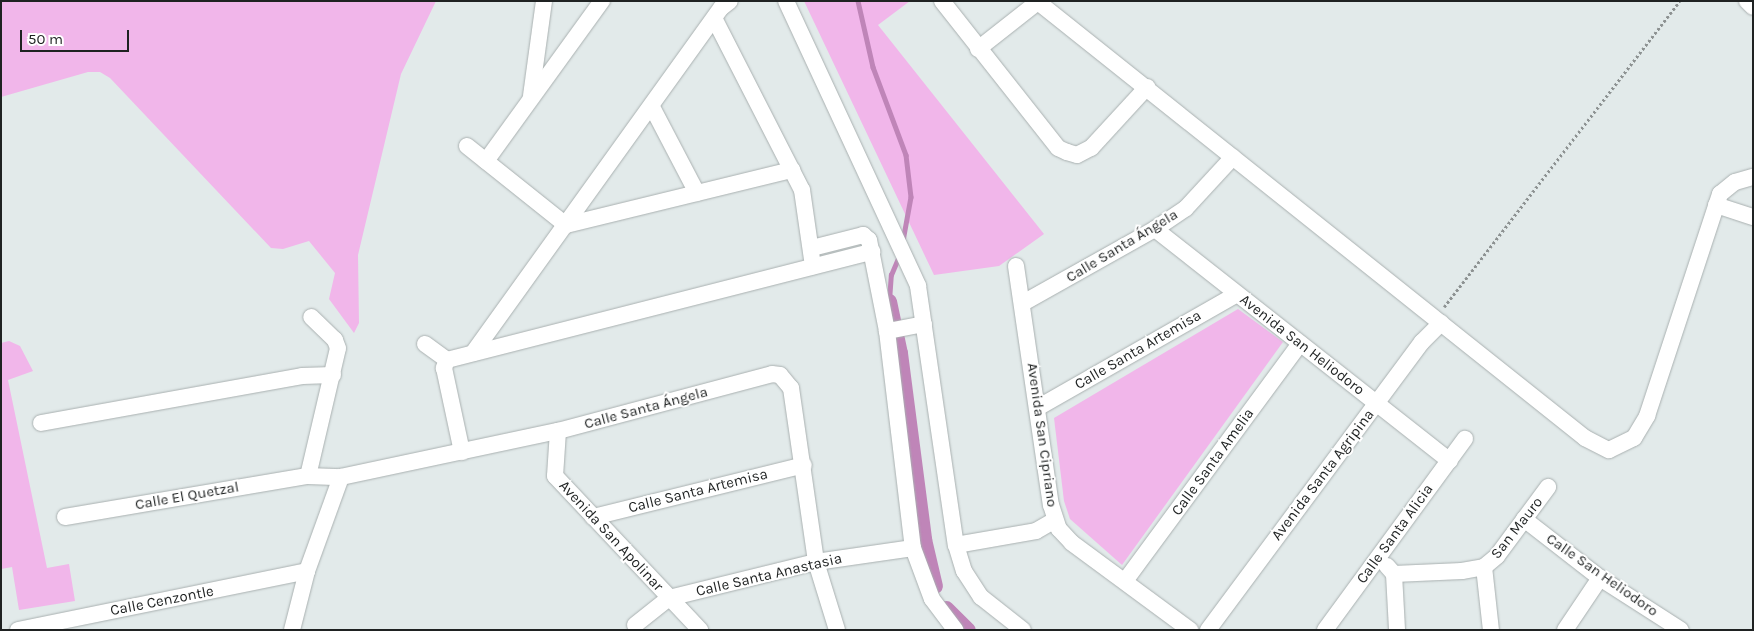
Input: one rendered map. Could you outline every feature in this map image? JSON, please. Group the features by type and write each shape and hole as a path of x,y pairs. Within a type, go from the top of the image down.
{"street":[{"path":"530,99 544,1"},
{"path":"486,161 602,1"},
{"path":"473,353 730,1"},
{"path":"786,1 918,286 956,545 964,571 975,590 1023,630"},
{"path":"942,1 1058,148 1077,155 1091,148 1147,87"},
{"path":"1747,1 1753,7"},
{"path":"978,49 1039,2 1585,438 1609,450 1618,448 1634,438 1647,416 1716,205 1724,188 1753,177"},
{"path":"715,20 802,190 812,248 813,266"},
{"path":"652,107 697,193"},
{"path":"467,146 566,225"},
{"name":"Calle Santa Ángela","path":"1023,303 1155,229 1186,208 1234,156"},
{"path":"566,225 792,170"},
{"path":"1716,205 1753,217"},
{"name":"Avenida San Heliodoro","path":"1155,229 1450,461"},
{"path":"812,248 863,235 869,240 887,331 912,548 932,599 955,630"},
{"path":"424,344 447,360 872,252"},
{"name":"Avenida San Cipriano","path":"1016,266 1055,520 1072,543 1190,630"},
{"name":"Calle Santa Artemisa","path":"1039,407 1237,294"},
{"path":"308,476 338,348 335,340 311,317"},
{"name":"Avenida Santa Agripina","path":"1208,630 1422,342 1439,322"},
{"path":"887,331 924,324"},
{"name":"Calle Santa Amelia","path":"1125,581 1300,344"},
{"path":"447,360 444,368 462,452"},
{"name":"Calle Santa Ángela","path":"341,477 558,431 772,374 785,380 794,402 816,562 837,630"},
{"path":"41,423 302,376 333,375"},
{"name":"Avenida San Apolinar","path":"558,431 553,472 700,630"},
{"name":"Calle Santa Alicia","path":"1325,630 1465,439"},
{"name":"Calle Santa Artemisa","path":"593,517 804,465"},
{"name":"Calle El Quetzal","path":"65,517 308,476 341,477"},
{"path":"292,630 307,572 341,477"},
{"name":"San Mauro","path":"1484,567 1497,556 1548,487"},
{"name":"Calle San Heliodoro","path":"1524,519 1600,578 1681,630"},
{"path":"956,545 1036,531 1055,520"},
{"name":"Calle Santa Anastasia","path":"635,625 669,598 816,562 912,548"},
{"path":"1378,557 1394,574 1397,630"},
{"path":"1394,574 1462,571 1484,567 1491,630"},
{"name":"Calle Cenzontle","path":"18,630 307,572"},
{"path":"1565,630 1600,578"}],"path":[{"path":"1439,322 1444,305 1680,1"}],"shaded area":[{"path":"1,1 436,1 401,74 358,255 359,323 354,333 329,299 335,273 309,241 283,249 271,248 110,78 100,72 88,72 1,97"},
{"path":"804,1 910,1 878,25 1044,234 999,266 934,275"},
{"path":"1238,309 1283,342 1122,565 1070,519 1064,501 1054,418"},
{"path":"9,341 20,346 33,371 8,380 47,568 69,564 75,601 19,610 12,567 1,569 1,343"}],"waterway":[{"path":"858,1 873,67 906,155 911,197 903,241"},
{"path":"889,301 891,275 899,256"},
{"path":"889,301 900,353 924,539 935,586"},
{"path":"946,608 968,630"}]}
